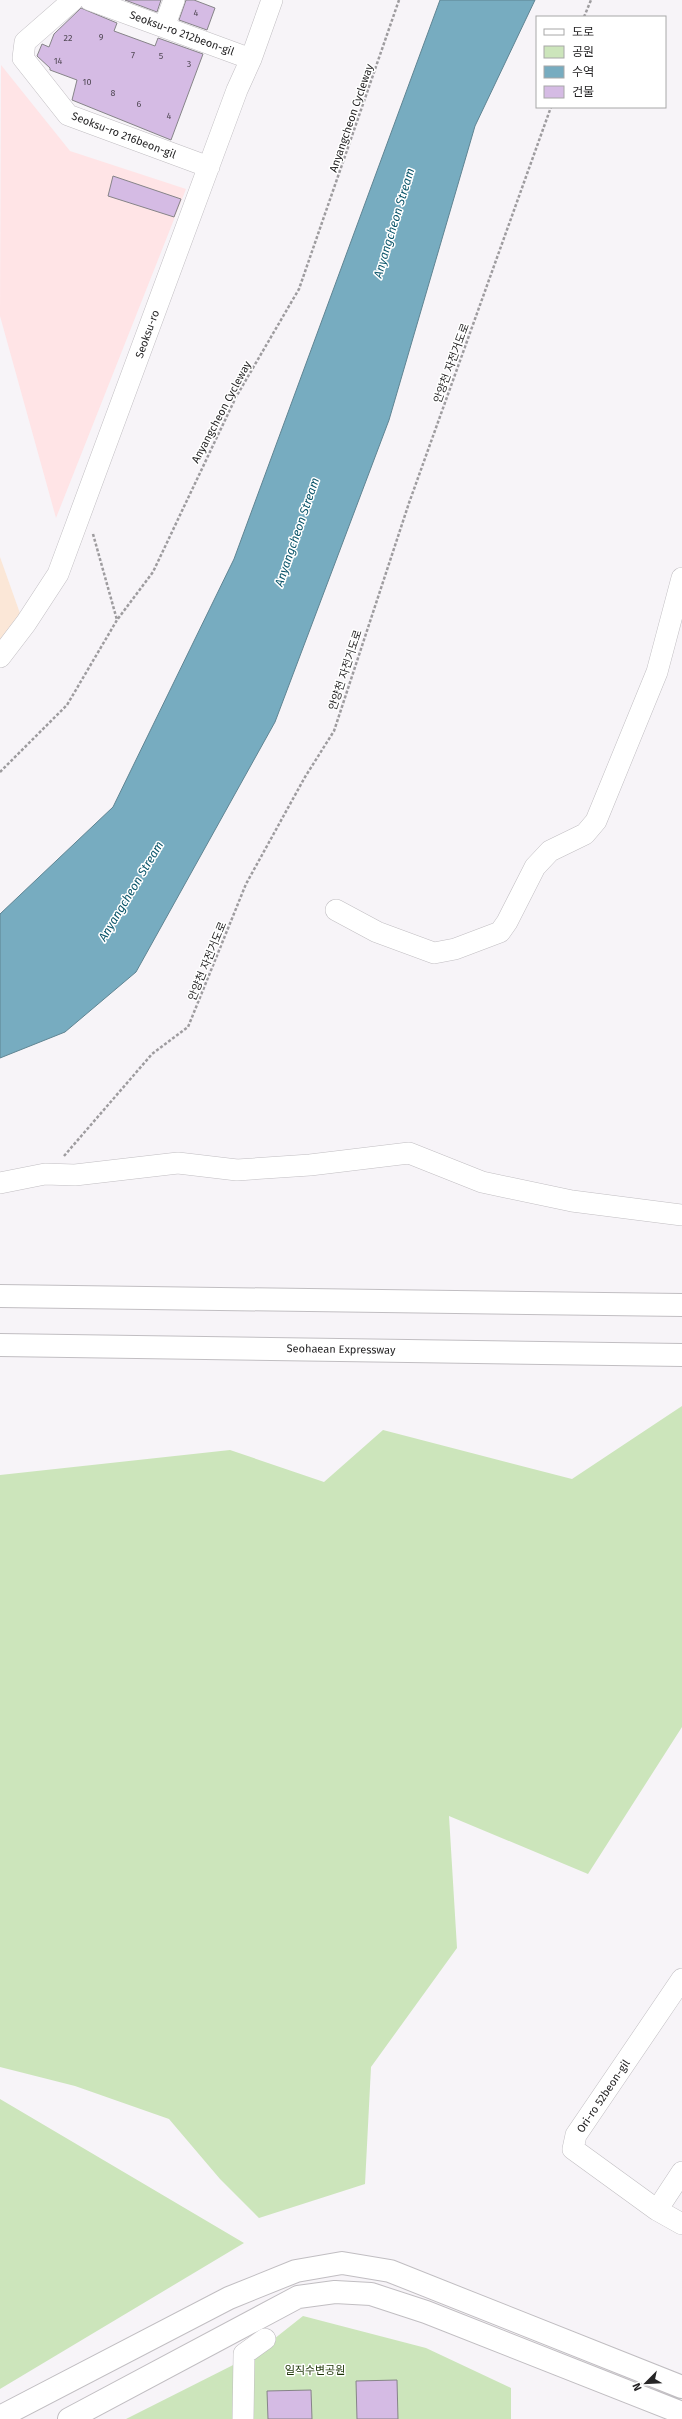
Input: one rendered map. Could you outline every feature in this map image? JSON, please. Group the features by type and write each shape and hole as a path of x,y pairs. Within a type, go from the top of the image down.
{"highway":[{"path":"0,1296 681,1305"},
{"name":"Seohaean Expressway","path":"0,1345 678,1354"},
{"path":"0,2417 229,2298 296,2271 342,2263 390,2271 682,2387"},
{"path":"69,2419 298,2297 335,2292 371,2294 426,2312 682,2413"}],"street":[{"name":"Seoksu-ro 216beon-gil","path":"73,0 25,42 23,58 68,115 209,167"},
{"name":"Seoksu-ro 212beon-gil","path":"90,0 251,59"},
{"path":"164,27 174,0"},
{"name":"Seoksu-ro","path":"0,656 26,623 58,574 237,90 251,59 272,0"},
{"path":"336,910 377,932 434,952 455,949 500,932 507,922 534,867 550,851 585,834 596,821 657,672 682,578"},
{"path":"0,1183 45,1174 75,1175 178,1163 237,1170 310,1165 409,1153 482,1182 572,1201 682,1215"},
{"name":"Ori-ro 52beon-gil","path":"682,1979 576,2135 573,2149 657,2210 682,2224"},
{"path":"657,2210 682,2172"},
{"path":"244,2419 244,2354 265,2339"}],"path":[{"name":"Anyangcheon Cycleway","path":"0,772 68,705 117,620 153,572 188,494 236,397 299,289 399,0"},
{"path":"584,16 591,0"},
{"name":"안양천 자전거도로","path":"45,1174 68,1152 152,1054 188,1027 246,884 305,777 334,730 409,503 551,108"},
{"path":"93,532 117,620"}],"shaded area":[{"path":"1,65 70,151 186,189 56,518 0,316"},
{"path":"0,557 22,619 0,648"}],"green space":[{"path":"682,1406 682,1727 588,1874 449,1816 457,1948 371,2067 365,2184 259,2218 220,2179 169,2119 75,2086 0,2067 0,1475 230,1450 324,1482 383,1430 572,1479"},
{"path":"0,2099 244,2243 0,2389"},
{"name":"일직수변공원","path":"303,2316 426,2348 511,2388 511,2419 126,2419 255,2354"}],"water":[{"name":"Anyangcheon Stream","path":"440,0 535,0 475,126 389,420 275,722 136,972 65,1032 0,1058 0,914 113,807 234,559"}],"building":[{"path":"125,0 161,0 157,12"},
{"path":"186,0 194,0 215,8 207,30 179,20"},
{"path":"81,8 117,23 114,31 155,46 158,38 203,54 171,140 72,100 77,80 50,70 50,68 37,56 42,44 49,47 54,34"},
{"path":"113,176 181,199 174,217 108,196"},
{"path":"397,2380 398,2419 357,2419 356,2381"},
{"path":"311,2390 312,2419 268,2419 267,2391"}]}
